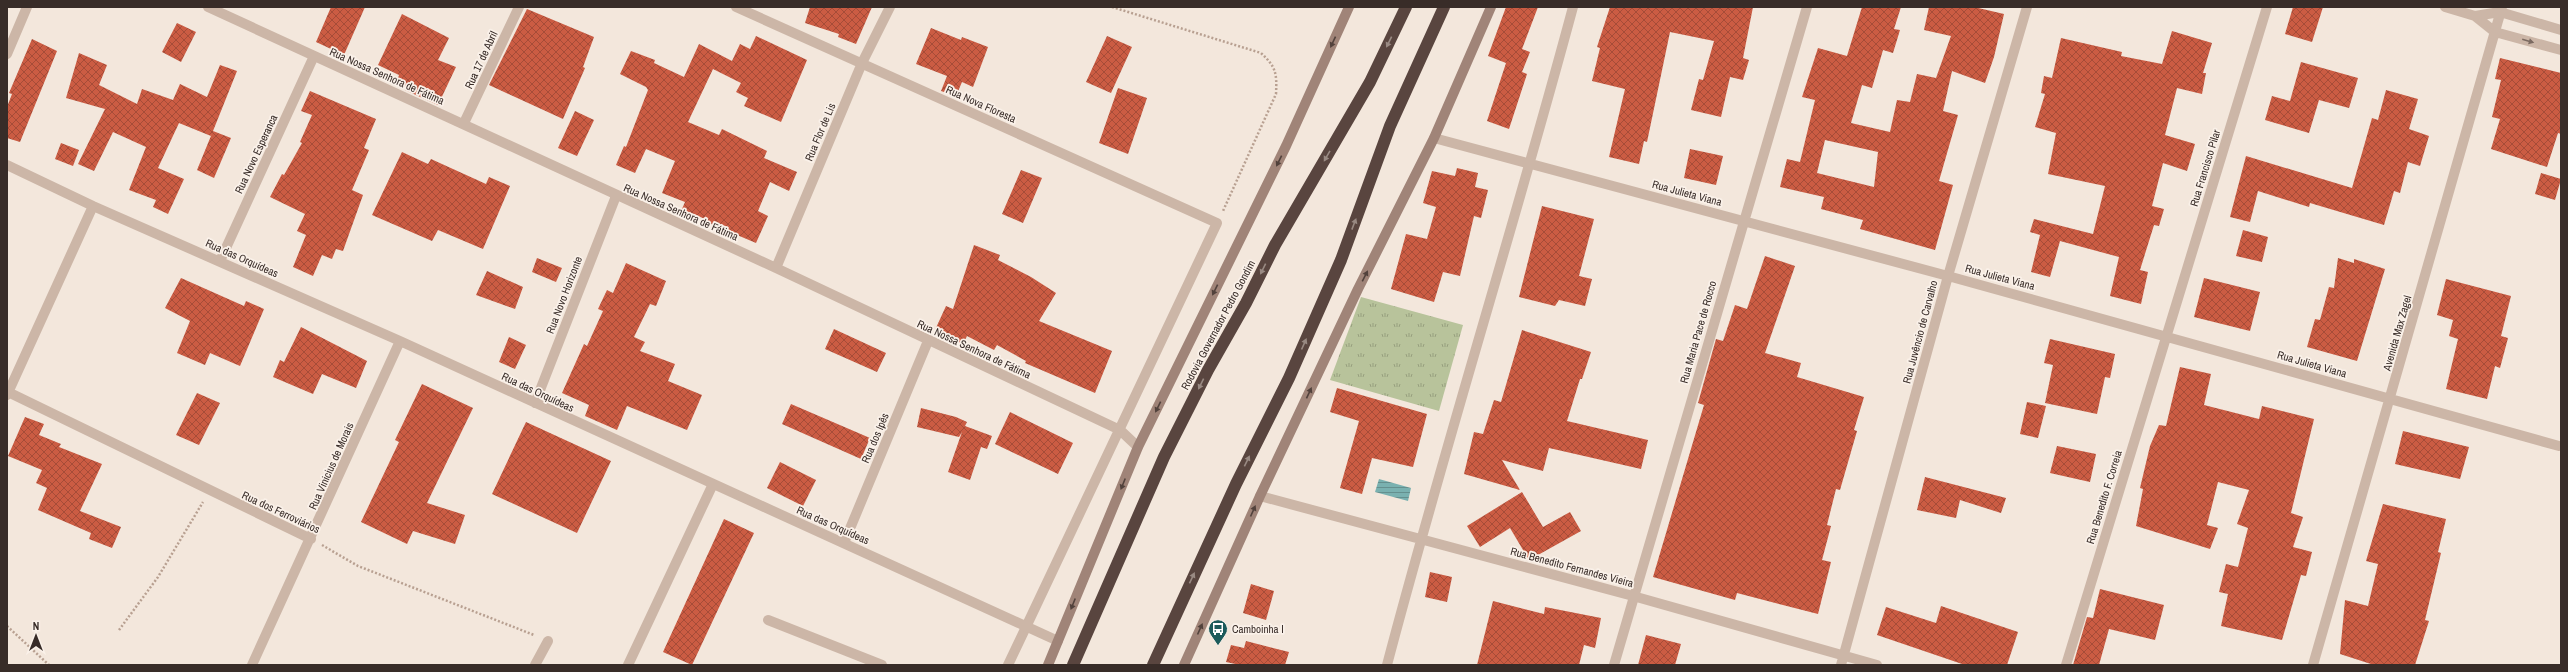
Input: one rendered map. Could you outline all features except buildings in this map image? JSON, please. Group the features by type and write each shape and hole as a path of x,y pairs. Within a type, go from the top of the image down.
{"highway":[{"name":"Rodovia Governador Pedro Gondim","path":"1073,665 1164,457 1208,370 1246,303 1275,245 1370,82 1406,7"},
{"path":"1153,665 1232,491 1292,371 1341,260 1390,126 1444,7"}],"street":[{"path":"7,54 27,7"},
{"name":"Rua Nossa Senhora de Fátima","path":"208,7 464,123 616,196 776,268 928,341 1120,430 1138,448"},
{"name":"Rua 17 de Abril","path":"464,123 519,7"},
{"name":"Rua Nova Floresta","path":"736,7 1217,223"},
{"name":"Rua Flor de Lis","path":"776,268 862,63 890,7"},
{"path":"1048,665 1138,448 1286,146 1349,7"},
{"path":"1184,665 1260,496 1358,289 1434,138 1491,7"},
{"path":"1387,665 1420,539 1532,163 1573,7"},
{"name":"Rua Maria Pace de Rocco","path":"1614,665 1807,7"},
{"name":"Rua Juvêncio de Carvalho","path":"1843,660 1948,276 2027,7"},
{"name":"Rua Francisco Pilar","path":"2166,336 2267,7"},
{"path":"2445,7 2475,16 2495,32 2561,50"},
{"path":"2475,16 2501,10 2561,30"},
{"name":"Avenida Max Zagel","path":"2313,665 2501,10"},
{"name":"Rua Novo Esperanca","path":"220,261 314,56"},
{"name":"Rua Julieta Viana","path":"1434,138 1532,163 1948,276 2559,446"},
{"name":"Rua das Orquídeas","path":"7,165 93,206 400,341 1058,641"},
{"name":"Rua Novo Horizonte","path":"535,403 616,196"},
{"path":"8,394 93,206"},
{"path":"1008,665 1217,223"},
{"name":"Rua Benedito F. Correia","path":"2066,665 2166,336"},
{"name":"Rua Vinicius de Morais","path":"252,665 311,539 400,341"},
{"name":"Rua dos Ipês","path":"844,543 928,341"},
{"name":"Rua dos Ferroviários","path":"8,394 210,492 311,539"},
{"path":"628,665 713,484"},
{"name":"Rua Benedito Fernandes Vieira","path":"1260,496 1633,596 1843,660 1877,665"},
{"path":"768,620 882,665"},
{"path":"536,665 548,641"}],"path":[{"path":"1112,7 1261,53 1273,64 1277,78 1276,94 1217,223"},
{"path":"119,630 158,577 210,492"},
{"name":"Rua dos Ferroviários","path":"311,539 358,566 548,641"},
{"path":"7,626 49,665"}],"green space":[{"path":"1361,297 1463,325 1439,411 1330,380"}],"water":[{"path":"1379,479 1411,488 1408,501 1375,492"}],"place":[{"name":"Camboinha I","path":"1218,646"}]}
